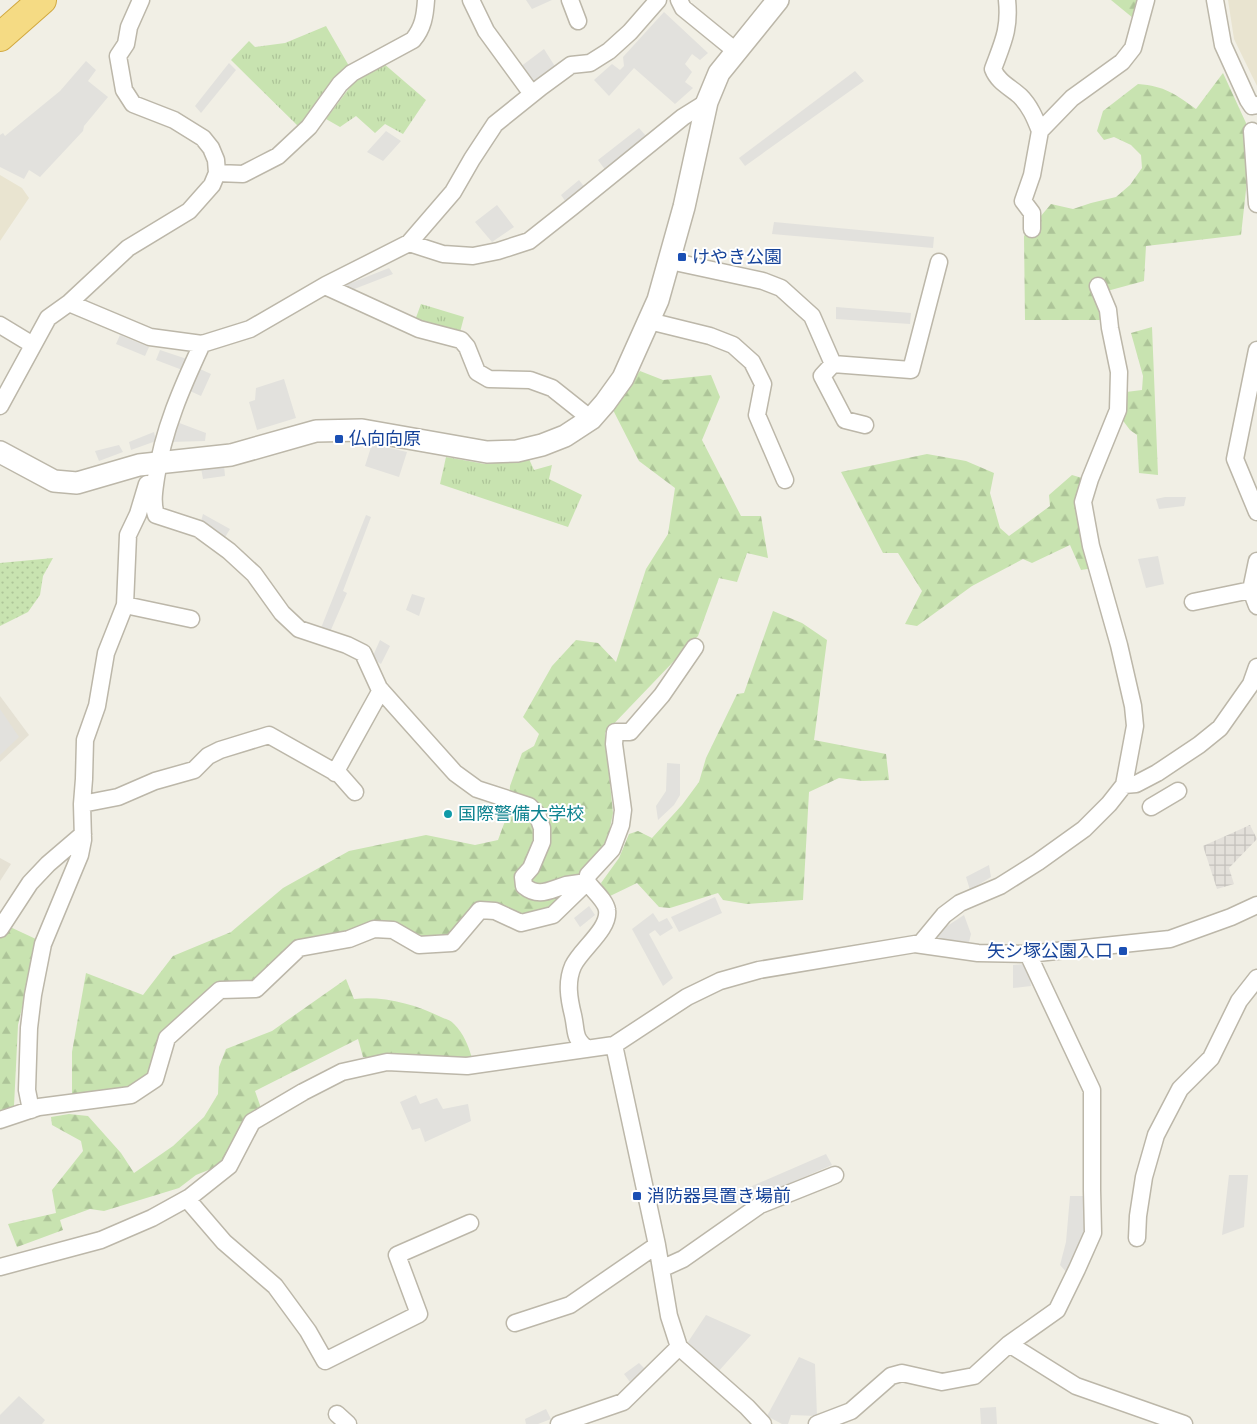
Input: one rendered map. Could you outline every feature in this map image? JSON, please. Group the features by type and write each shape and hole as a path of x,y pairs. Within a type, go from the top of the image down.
{"highway":[{"path":"0,37 42,0"}],"street":[{"path":"0,406 48,318 69,303 128,248 189,212 212,185 217,173 216,160 212,148 203,138 174,120 132,104 124,90 118,56 126,44 129,27 140,0"},
{"path":"217,173 243,174 278,156 291,146 309,127 340,84 352,73 413,40 420,31 426,0"},
{"path":"471,0 486,31 532,94"},
{"path":"570,0 578,21"},
{"path":"69,303 150,337 202,344 250,329 324,286 409,243 453,192 495,124 571,66 590,63 609,51 630,32 658,0"},
{"path":"679,0 683,8 737,52"},
{"path":"0,452 42,476 66,483 86,481 139,464 231,455 309,433 331,430 362,430 487,452 517,451 542,445 564,436 591,419 624,378 658,300 670,261 684,208 707,102 719,73 778,0"},
{"path":"1007,0 1009,17 1006,36 993,69 996,76 1020,96 1030,108 1040,131 1032,175 1023,201 1032,213 1032,229"},
{"path":"1040,131 1072,98 1122,62 1133,48 1146,0"},
{"path":"1215,0 1223,45 1248,100 1252,106 1257,105"},
{"path":"409,243 443,254 473,256 498,251 529,241 683,116 707,102"},
{"path":"1252,131 1257,204"},
{"path":"670,261 763,281 781,288 812,316 833,364"},
{"path":"833,364 911,370 938,262"},
{"path":"324,286 420,329 462,340 467,347 477,372 489,379 530,380 552,388 591,419"},
{"path":"920,944 944,915 960,903 1000,886 1084,829 1109,804 1124,785 1135,726 1134,706 1091,546 1083,502 1090,479 1118,410 1119,372 1108,310 1098,286"},
{"path":"649,321 710,336 733,345 752,362 763,384 757,415 786,480"},
{"path":"0,325 33,345"},
{"path":"202,344 182,388 164,437 158,462 153,505 156,515 199,529 230,550 254,574 282,613 299,629 347,645 363,653 381,690 455,773 477,788 529,806 537,814 542,828 542,842 531,868 523,877 524,886 532,892 546,892 568,885 587,882"},
{"path":"1257,350 1235,459 1257,512"},
{"path":"833,364 822,376 845,420 865,425"},
{"path":"31,1110 27,1090 29,1028 33,995 43,944 80,855 83,834 82,804 85,740 97,706 106,652 125,605 128,535 138,514 148,478 158,462"},
{"path":"1257,561 1251,590 1257,606"},
{"path":"1193,602 1251,590"},
{"path":"125,605 191,619"},
{"path":"0,1120 39,1107 131,1095 155,1079 167,1038 191,1015 220,990 256,989 299,948 348,940 374,929 393,930 419,945 452,943 480,910 495,911 521,923 554,915 587,882 588,875 612,849 621,825 623,810 614,744 615,732 630,732 662,695 695,648"},
{"path":"1124,785 1136,784 1151,776 1199,745 1220,728 1251,684 1257,667"},
{"path":"335,773 381,690"},
{"path":"82,804 118,797 155,781 194,770 208,756 220,750 269,735 340,775 355,792"},
{"path":"1151,776 1157,804 1178,791"},
{"path":"0,929 30,883 48,864 83,834"},
{"path":"587,882 607,910 604,926 574,965 569,983 569,998 577,1041 587,1049"},
{"path":"0,1267 101,1240 152,1218 187,1199 229,1166 252,1122 342,1072 388,1062 467,1066 614,1045 687,997 720,981 759,970 916,944 978,952 1028,954 1170,939 1231,917 1257,905"},
{"path":"817,1424 851,1411 891,1376 902,1373 942,1382 974,1376 1009,1344 1057,1310 1093,1233 1092,1090 1028,954"},
{"path":"1137,1238 1138,1216 1144,1177 1156,1135 1180,1089 1211,1058 1240,1001 1257,978"},
{"path":"614,1045 657,1245 669,1316 678,1347 747,1407 763,1424"},
{"path":"661,1268 683,1258 760,1205 836,1174"},
{"path":"187,1199 224,1242 275,1286 308,1331 325,1361 419,1314 397,1255 470,1223"},
{"path":"516,1323 570,1305 657,1245"},
{"path":"1009,1344 1076,1386 1184,1424"},
{"path":"559,1424 623,1402 678,1347"}],"shaded area":[{"path":"526,0 552,0 532,9"},
{"path":"1228,0 1257,0 1257,86 1234,39"},
{"path":"664,12 708,53 700,60 692,54 685,64 692,72 685,82 693,88 675,104 634,68 609,96 594,80 612,64 620,70 624,66 623,57"},
{"path":"544,49 556,68 532,86 520,67"},
{"path":"86,61 96,70 88,81 108,97 84,126 83,131 40,177 29,170 24,179 0,167 0,135 3,133 5,136 60,91"},
{"path":"229,63 236,70 201,113 195,106"},
{"path":"855,71 864,81 745,166 739,158"},
{"path":"639,128 646,136 606,171 598,160"},
{"path":"386,131 401,141 383,161 367,152"},
{"path":"0,175 22,188 29,198 0,241"},
{"path":"579,180 586,189 568,205 561,195"},
{"path":"497,205 514,227 492,242 475,222"},
{"path":"774,222 934,237 933,248 772,234"},
{"path":"389,268 393,274 344,293 341,287"},
{"path":"836,307 911,313 910,324 836,319"},
{"path":"120,335 149,347 145,356 116,344"},
{"path":"160,350 190,360 185,371 156,360"},
{"path":"200,369 211,374 201,396 190,391"},
{"path":"284,379 296,418 257,430 249,402 255,400 256,388"},
{"path":"174,421 206,433 205,441 169,442"},
{"path":"154,432 156,441 131,450 129,442"},
{"path":"372,444 407,452 399,477 365,466"},
{"path":"119,445 123,452 99,461 95,451"},
{"path":"224,465 225,476 203,479 201,468"},
{"path":"1186,497 1184,506 1159,509 1156,499"},
{"path":"203,514 230,529 224,539 200,525"},
{"path":"366,515 371,517 343,591 347,593 330,632 321,628"},
{"path":"1158,556 1164,584 1146,588 1138,559"},
{"path":"412,594 425,598 419,616 406,610"},
{"path":"380,640 390,646 381,664 372,658"},
{"path":"0,696 29,735 0,762"},
{"path":"0,709 19,737 0,755"},
{"path":"667,763 680,764 680,795 674,805 658,820 656,806 666,791"},
{"path":"1250,825 1257,839 1229,868 1234,884 1217,889 1203,846"},
{"path":"0,858 11,864 0,881"},
{"path":"989,865 991,877 970,890 966,877"},
{"path":"715,897 722,913 679,932 671,917"},
{"path":"589,906 595,915 580,927 574,918"},
{"path":"653,913 659,922 667,918 673,928 660,936 655,930 649,934 673,978 663,986 632,929"},
{"path":"964,915 971,934 969,942 935,938 935,934"},
{"path":"1026,964 1031,986 1013,988 1013,965"},
{"path":"416,1095 420,1104 437,1098 443,1109 468,1104 471,1121 425,1142 420,1128 412,1130 400,1102"},
{"path":"826,1154 832,1165 758,1197 752,1186"},
{"path":"1229,1175 1248,1175 1244,1227 1222,1235"},
{"path":"1070,1196 1085,1196 1087,1234 1069,1275 1060,1265 1066,1242"},
{"path":"706,1315 751,1335 717,1373 688,1342"},
{"path":"799,1357 815,1364 817,1416 791,1415 788,1424 782,1424 767,1416"},
{"path":"639,1363 645,1369 630,1382 624,1374"},
{"path":"19,1396 45,1420 42,1424 0,1424 0,1415"},
{"path":"996,1407 997,1424 981,1424 980,1408"},
{"path":"546,1409 551,1419 538,1424 526,1424 525,1419"}],"green space":[{"path":"1111,0 1141,0 1133,18"},
{"path":"326,26 349,66 299,127 231,60 249,41 255,47 285,43"},
{"path":"383,63 426,100 403,134 385,124 375,133 356,116 340,127 326,119 356,79"},
{"path":"1223,73 1246,123 1247,181 1241,235 1146,246 1144,281 1096,294 1101,320 1025,320 1024,236 1051,204 1073,209 1116,197 1130,185 1142,168 1141,155 1131,145 1114,137 1104,140 1097,131 1103,111 1138,84 1163,89 1196,109"},
{"path":"421,304 464,317 459,336 414,323"},
{"path":"1152,327 1158,475 1139,473 1137,435 1130,430 1121,418 1126,392 1142,390 1143,376 1131,333"},
{"path":"640,371 663,380 711,375 720,397 702,440 741,516 761,516 768,558 747,553 737,582 719,578 698,636 605,733 613,813 607,843 552,909 521,918 497,905 448,938 421,939 394,926 332,939 296,943 255,985 218,985 164,1031 151,1076 129,1090 72,1097 72,1052 86,973 143,995 173,956 231,932 283,888 349,851 426,835 475,845 498,840 508,813 510,786 522,753 534,746 539,734 523,717 552,666 576,640 598,643 616,662 646,569 668,534 675,488 639,461 612,408"},
{"path":"927,454 966,461 994,473 990,493 1000,528 1009,536 1050,506 1049,495 1072,475 1082,478 1078,503 1094,568 1081,570 1070,545 1032,563 1023,559 972,586 917,626 905,624 922,591 898,553 883,553 841,472"},
{"path":"446,457 485,464 529,459 534,470 552,465 549,479 582,495 568,527 440,484"},
{"path":"53,558 43,576 40,595 28,612 0,626 0,563"},
{"path":"773,611 802,623 827,640 814,740 886,754 889,780 863,781 839,778 809,792 803,900 747,904 723,900 718,893 670,908 659,907 637,883 608,897 601,883 619,858 629,834 638,831 652,838 682,805 699,782 706,758 737,694 744,693"},
{"path":"8,926 38,940 18,1025 14,1106 0,1112 0,938"},
{"path":"346,979 354,999 365,998 399,1002 420,1008 451,1022 463,1036 472,1058 363,1057 358,1039 255,1091 261,1108 251,1113 221,1165 196,1175 179,1188 104,1211 90,1209 60,1220 63,1230 17,1247 8,1224 56,1213 52,1190 83,1151 81,1141 52,1125 51,1117 69,1114 88,1116 121,1153 134,1173 173,1146 204,1117 218,1094 219,1067 226,1049 272,1031"}],"place":[{"name":"けやき公園","path":"682,257"},
{"name":"仏向向原","path":"339,439"},
{"name":"国際警備大学校","path":"448,814"},
{"name":"矢シ塚公園入口","path":"1123,951"},
{"name":"消防器具置き場前","path":"637,1196"}]}
